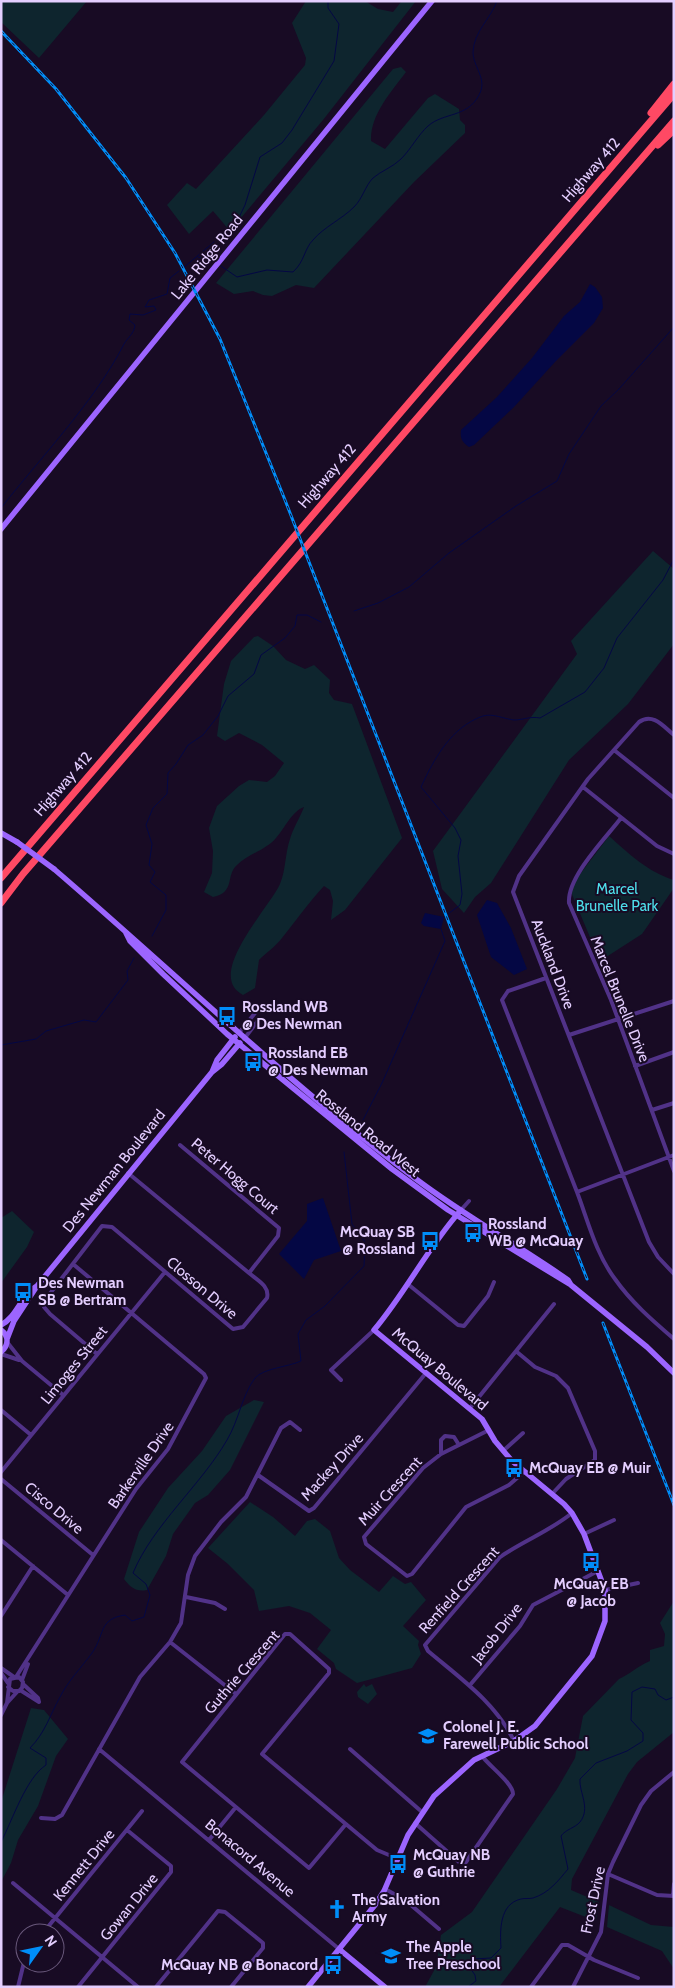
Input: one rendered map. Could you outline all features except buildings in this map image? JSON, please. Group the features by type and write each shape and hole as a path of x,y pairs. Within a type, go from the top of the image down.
{"highway":[{"path":"604,175 674,84"},
{"name":"Highway 412","path":"1,878 674,94"},
{"name":"Highway 412","path":"1,903 23,874 674,121"},
{"path":"641,160 674,130"}],"main road":[{"name":"Lake Ridge Road","path":"1,529 432,1"},
{"name":"Rossland Road West","path":"1,833 17,842 54,869 238,1034 388,1158 459,1213"},
{"name":"Rossland Road West","path":"126,934 130,941 163,974 233,1040 392,1169 459,1213 546,1264 568,1280 571,1285 647,1347 674,1373"},
{"name":"Des Newman Boulevard","path":"212,1072 216,1060 238,1034"},
{"name":"Des Newman Boulevard","path":"1,1353 14,1321 37,1286 212,1072 222,1064 244,1038"},
{"name":"McQuay Boulevard","path":"312,1985 375,1906 385,1889 396,1858 422,1812 448,1782 482,1756 514,1741 544,1717 592,1656 606,1620 605,1590 584,1534 572,1513 524,1472 503,1451 482,1418 374,1330 408,1285 436,1241 459,1213"},
{"name":"Des Newman Boulevard","path":"1,1325 10,1318 30,1290 37,1286"},
{"path":"1,1330 7,1340"},
{"name":"Bonacord Avenue","path":"339,1949 386,1987"}],"street":[{"name":"Auckland Drive","path":"674,735 654,719 647,718 639,722 583,787 544,839 514,887 515,897 649,1242 661,1261 674,1274"},
{"path":"614,750 674,798"},
{"path":"583,787 657,846 674,854"},
{"name":"Marcel Brunelle Drive","path":"621,818 575,879 568,898 570,908 618,1019 674,1170"},
{"path":"546,978 508,991 502,1000 596,1244 614,1279 630,1298 674,1339"},
{"path":"569,1035 674,1000"},
{"name":"Des Newman Boulevard","path":"238,1034 255,1013"},
{"name":"Des Newman Boulevard","path":"244,1038 260,1018"},
{"path":"635,1066 674,1052"},
{"path":"652,1110 674,1102"},
{"name":"Peter Hogg Court","path":"180,1145 279,1228 278,1236 249,1273"},
{"path":"577,1192 674,1155"},
{"name":"Closson Drive","path":"97,1354 44,1307 45,1300 100,1228 105,1226 112,1227 235,1330 243,1327 267,1298 268,1294 267,1288 128,1173"},
{"path":"459,1213 469,1201"},
{"name":"Barkerville Drive","path":"8,1685 29,1660 136,1489 168,1449 206,1378 204,1374 73,1264"},
{"name":"Limoges Street","path":"1,1472 165,1272"},
{"path":"408,1285 458,1325 464,1326 488,1296 494,1282"},
{"path":"470,1408 554,1304"},
{"path":"341,1380 330,1370 374,1330"},
{"path":"7,1340 22,1361 63,1395"},
{"path":"517,1352 535,1366 556,1376 568,1388 595,1451 595,1460 566,1479 552,1494"},
{"path":"1,1353 22,1361"},
{"name":"Mackey Drive","path":"258,1475 309,1512 426,1372"},
{"path":"1,1410 31,1435"},
{"path":"41,1818 55,1819 62,1814 140,1677 170,1642 181,1623 188,1575 195,1556 221,1522 246,1497 258,1475 268,1450 281,1428 290,1422 300,1430"},
{"name":"Muir Crescent","path":"489,1430 441,1454 423,1468 364,1537 366,1544 407,1576 412,1574 466,1507 509,1485 524,1472"},
{"path":"503,1451 523,1433"},
{"name":"Muir Crescent","path":"441,1454 441,1440 445,1436 454,1437 459,1445"},
{"name":"Cisco Drive","path":"1,1479 93,1555"},
{"name":"Renfield Crescent","path":"514,1741 505,1723 470,1685 428,1651 425,1645 500,1557 558,1525 572,1513"},
{"path":"584,1534 614,1520"},
{"path":"1,1540 68,1595"},
{"path":"1,1616 33,1566"},
{"name":"Jacob Drive","path":"470,1685 520,1626 533,1605 598,1570"},
{"path":"605,1590 638,1583"},
{"path":"186,1597 215,1603 225,1609"},
{"name":"Guthrie Crescent","path":"346,1824 309,1868 182,1762 285,1634 290,1634 329,1669 329,1673 262,1754 346,1824 377,1850 396,1858"},
{"path":"170,1642 236,1694"},
{"name":"Barkerville Drive","path":"6,1703 19,1691 29,1660"},
{"path":"1,1668 23,1682 38,1698 39,1702 19,1691 11,1690 1,1673"},
{"path":"1,1715 6,1703 8,1685"},
{"name":"Bonacord Avenue","path":"99,1749 339,1949"},
{"path":"350,1749 422,1812"},
{"path":"415,1823 459,1862 466,1862 513,1794 510,1785 491,1768 482,1756"},
{"name":"Frost Drive","path":"573,1987 601,1932 608,1874 641,1805 651,1791 674,1772"},
{"path":"209,1840 236,1808"},
{"name":"Kennett Drive","path":"50,1923 142,1811"},
{"name":"Gowan Drive","path":"102,1958 171,1872 171,1866 127,1830"},
{"path":"608,1874 657,1895 673,1896 674,1884"},
{"path":"12,1882 138,1987"},
{"path":"385,1889 409,1903 439,1929"},
{"path":"156,1987 218,1911 225,1912 263,1942 262,1948 231,1987"},
{"path":"531,1987 562,1945 568,1945 588,1958 638,1978"},
{"path":"78,1987 102,1958"},
{"path":"18,1987 21,1973"}],"green space":[{"path":"1,1 87,1 39,58 1,22"},
{"path":"306,1 365,1 378,9 393,12 401,2 416,1 323,120 230,231 213,211 189,234 167,205 187,183 196,189 264,115 305,65 306,58 292,23"},
{"path":"401,67 406,72 382,104 374,122 371,141 385,149 428,98 435,94 459,109 460,120 465,125 465,133 414,182 314,288 296,285 272,296 253,291 234,294 216,283 393,69"},
{"path":"653,551 674,569 674,644 628,704 569,760 491,883 475,897 464,913 442,889 433,851 577,654 571,641"},
{"path":"258,636 273,646 286,660 305,669 314,665 330,680 329,693 334,700 352,704 402,838 345,910 331,920 333,901 330,890 324,886 280,941 259,960 255,988 243,995 233,985 231,972 235,957 243,941 280,884 290,839 304,807 292,816 272,842 246,858 233,869 228,888 225,891 213,897 204,892 212,873 213,851 209,828 217,806 239,786 249,780 267,782 275,776 284,763 262,745 239,733 225,741 217,736 224,684 231,661 254,637"},
{"name":"Marcel Brunelle Park","path":"609,836 647,867 674,880 674,888 642,934 600,961 571,892 574,882"},
{"path":"12,1211 34,1232 27,1247 1,1283 1,1218"},
{"path":"254,1400 264,1402 230,1470 208,1495 195,1503 173,1534 166,1556 147,1590 134,1589 124,1579 139,1532 168,1488 202,1451 226,1416"},
{"path":"250,1502 273,1517 295,1536 307,1521 315,1519 330,1531 339,1558 350,1570 379,1592 393,1576 405,1584 411,1582 426,1600 403,1626 419,1641 418,1645 421,1654 412,1668 357,1683 336,1669 334,1663 317,1649 331,1630 310,1613 289,1606 259,1611 254,1590 228,1564 208,1548"},
{"path":"674,1601 674,1732 637,1762 628,1774 572,1879 571,1890 599,1902 596,1921 560,1907 499,1987 425,1987 436,1967 441,1935 472,1912 557,1789 575,1758 583,1716 619,1679 650,1661 650,1650 664,1646 665,1634 660,1623"},
{"path":"364,1684 366,1687 372,1684 377,1694 368,1704 358,1697 357,1692"},
{"path":"31,1708 44,1710 68,1739 56,1756 38,1806 18,1840 11,1863 1,1882 1,1802"},
{"path":"609,1905 651,1925 674,1927 674,1969 662,1951 607,1927"}],"shaded area":[{"path":"590,284 595,287 602,297 603,308 594,323 514,407 474,445 469,447 461,438 461,430 497,397 532,358 564,316 580,302"},
{"path":"487,900 497,903 511,928 527,969 514,975 491,957 477,915"},
{"path":"425,913 444,917 441,929 424,926 421,923"},
{"path":"323,1198 341,1251 314,1260 304,1279 279,1254 307,1221 307,1204"}],"waterway":[{"path":"220,239 232,232 245,205 260,157 282,143 334,61 339,24 328,8 328,1"},
{"path":"221,266 237,277 267,270 293,272 300,264 313,240 354,207 373,178 401,159 428,126 441,118 468,108 479,95 482,84 474,57 474,45 479,32 497,1"},
{"path":"183,268 214,242"},
{"path":"198,257 214,261"},
{"path":"1,508 98,387 133,331 135,325 129,320 130,314 143,315 156,310 154,306 145,307 149,300 167,294 170,278 179,271"},
{"path":"354,611 378,603 409,587 449,553 516,506 557,481 569,454 601,406 619,389 674,327"},
{"path":"444,917 460,905 462,894 458,856 461,840 455,828 421,787 438,755 462,728 483,716 495,716 514,720 533,717 540,718 585,692 604,668 617,638 663,580 674,559"},
{"path":"152,936 166,910 166,895 150,882 155,872 149,865 152,844 146,825 153,808 167,794 168,773 188,745 203,735 218,716 228,696 254,674 261,655 285,638 295,626 297,615 307,615 321,622"},
{"path":"363,1120 382,1083 445,941 441,929"},
{"path":"1,1045 36,1039 46,1031 84,1020 96,1022 128,980 127,971 134,958"},
{"path":"1,1842 26,1789 32,1779 46,1765 46,1758 30,1748 43,1730 63,1691 92,1653 103,1629 110,1620 125,1615 132,1621 144,1617 150,1595 146,1584 133,1573 152,1538 204,1473 227,1440 247,1392 255,1378 264,1372 301,1361 298,1334 306,1320 325,1306 364,1266 365,1242 352,1224 344,1152"},
{"path":"468,1987 476,1981 475,1975 468,1965 473,1959 491,1958 501,1948 502,1919 508,1906 521,1899 533,1898 544,1893 568,1869 561,1836 578,1824 583,1817 585,1806 580,1779 596,1763 627,1751 643,1741 643,1733 631,1720 632,1692 642,1687 655,1689 658,1695 666,1700 674,1697"}],"railway":[{"path":"1,31 56,89 126,178 175,253 220,339 285,500 587,1279"},
{"path":"603,1323 674,1505"}],"place":[{"name":"Rossland WB @ Des Newman","path":"227,1016"},
{"name":"Rossland EB @ Des Newman","path":"253,1062"},
{"name":"Rossland WB @ McQuay","path":"473,1233"},
{"name":"McQuay SB @ Rossland","path":"430,1241"},
{"name":"Des Newman SB @ Bertram","path":"23,1292"},
{"name":"McQuay EB @ Muir","path":"514,1468"},
{"name":"McQuay EB @ Jacob","path":"591,1562"},
{"name":"Colonel J. E. Farewell Public School","path":"428,1736"},
{"name":"McQuay NB @ Guthrie","path":"398,1864"},
{"name":"The Salvation Army","path":"337,1909"},
{"name":"The Apple Tree Preschool","path":"391,1956"},
{"name":"McQuay NB @ Bonacord","path":"333,1965"}]}
